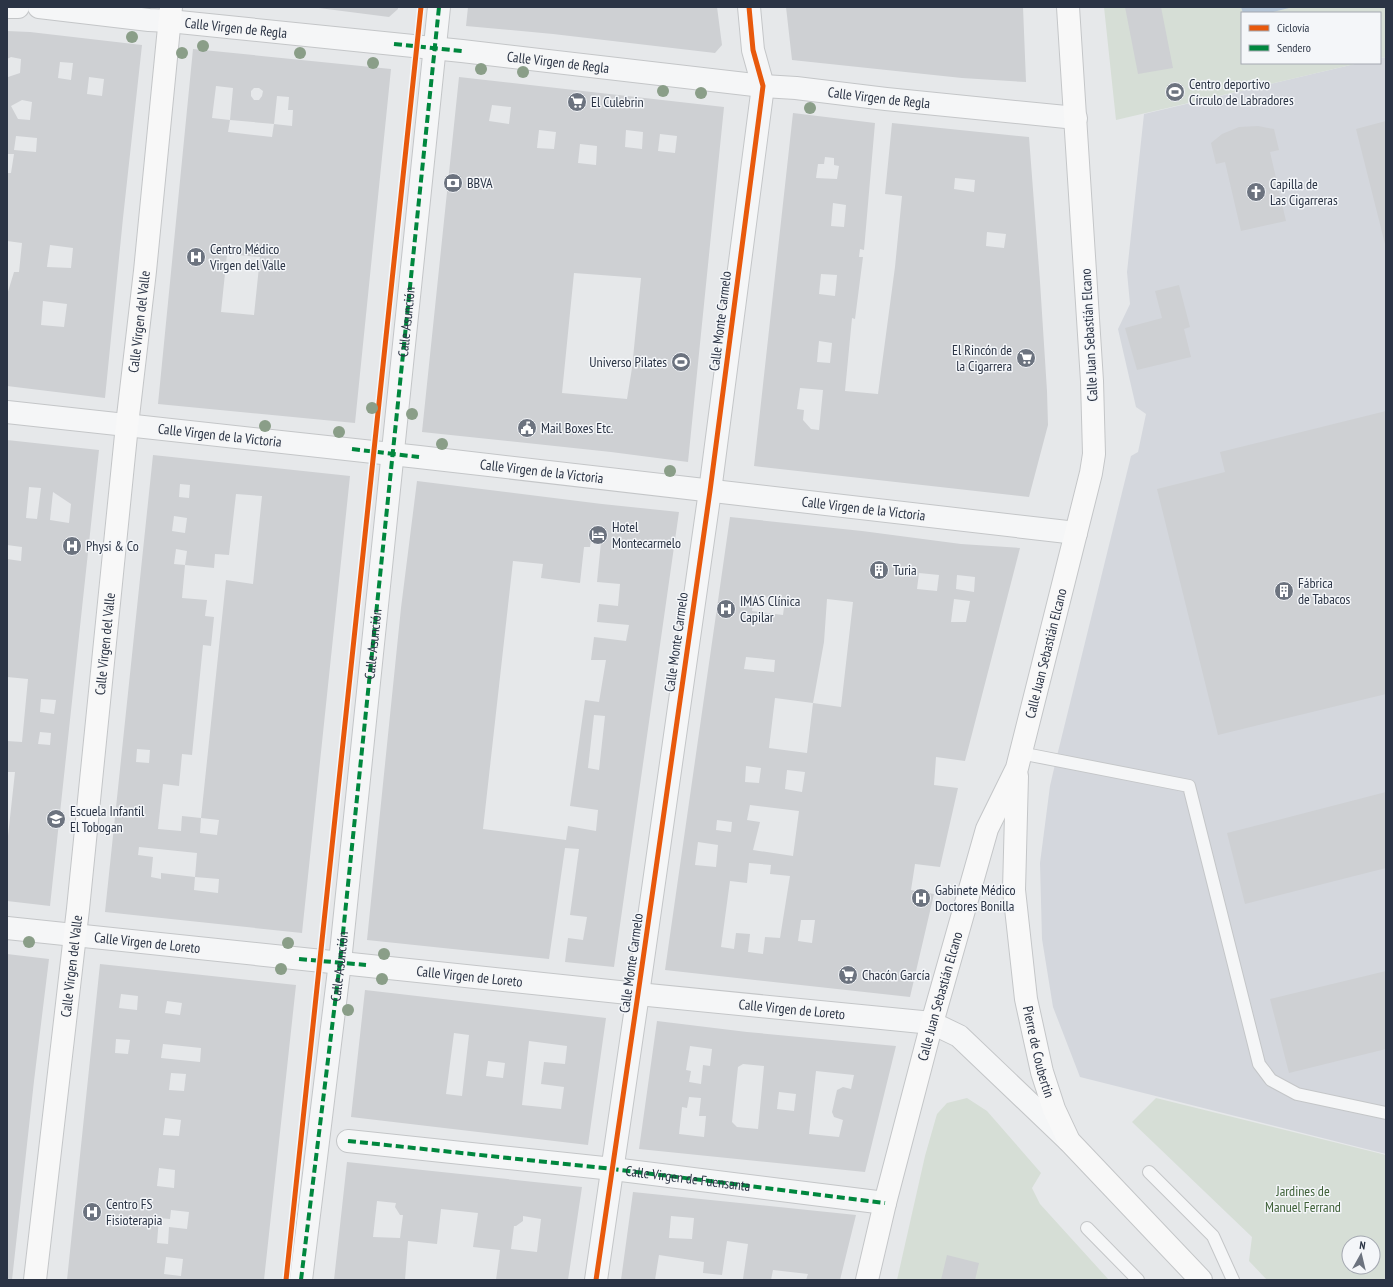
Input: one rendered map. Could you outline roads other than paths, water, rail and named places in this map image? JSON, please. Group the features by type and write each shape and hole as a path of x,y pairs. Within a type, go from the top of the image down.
{"main road":[{"name":"Calle Juan Sebastián Elcano","path":"867,1280 885,1203 932,1023 987,829 1019,761 1091,473 1094,454 1094,422 1068,7"},
{"name":"Calle Virgen del Valle","path":"35,1280 75,936 127,425 145,271 170,14"},
{"name":"Pierre de Coubertin","path":"1019,761 1014,890 1026,999 1042,1072 1054,1109 1069,1141 1201,1280"}],"street":[{"path":"7,7 18,7"},
{"name":"Calle Virgen de Regla","path":"39,7 148,20 170,14 435,49 763,86 796,88 886,99 1076,118"},
{"name":"Calle Asunción","path":"301,1280 340,962 394,454 439,7"},
{"name":"Calle Monte Carmelo","path":"596,1280 710,491 763,86 753,50 749,7"},
{"name":"Calle Virgen de la Victoria","path":"7,412 394,454 1076,533"},
{"name":"Calle Virgen de Loreto","path":"7,928 932,1023"},
{"path":"932,1023 959,1036 1069,1141"},
{"name":"Calle Virgen de Fuensanta","path":"348,1141 613,1168 885,1203"}],"lane":[{"path":"1019,761 1189,786 1259,1064 1271,1080 1297,1094 1386,1113"},
{"path":"1149,1172 1213,1236 1233,1280"},
{"path":"1087,1228 1138,1280"}],"water":[{"path":"1241,7 1293,7 1273,12 1243,12"}],"place":[{"name":"Centro deportivo Círculo de Labradores","path":"1175,92"},
{"name":"El Culebrin","path":"577,102"},
{"name":"BBVA","path":"453,183"},
{"name":"Capilla de Las Cigarreras","path":"1256,192"},
{"name":"Centro Médico Virgen del Valle","path":"196,257"},
{"name":"El Rincón de la Cigarrera","path":"1026,358"},
{"name":"Universo Pilates","path":"681,362"},
{"name":"Mail Boxes Etc.","path":"527,428"},
{"name":"Hotel Montecarmelo","path":"598,535"},
{"name":"Physi & Co","path":"72,546"},
{"name":"Turia","path":"879,570"},
{"name":"Fábrica de Tabacos","path":"1284,591"},
{"name":"IMAS Clínica Capilar","path":"726,609"},
{"name":"Escuela Infantil El Tobogan","path":"56,819"},
{"name":"Gabinete Médico Doctores Bonilla","path":"921,898"},
{"name":"Chacón García","path":"848,975"},
{"name":"Centro FS Fisioterapia","path":"92,1212"}],"park label":[{"name":"Jardines de Manuel Ferrand","path":"1303,1200"}]}
